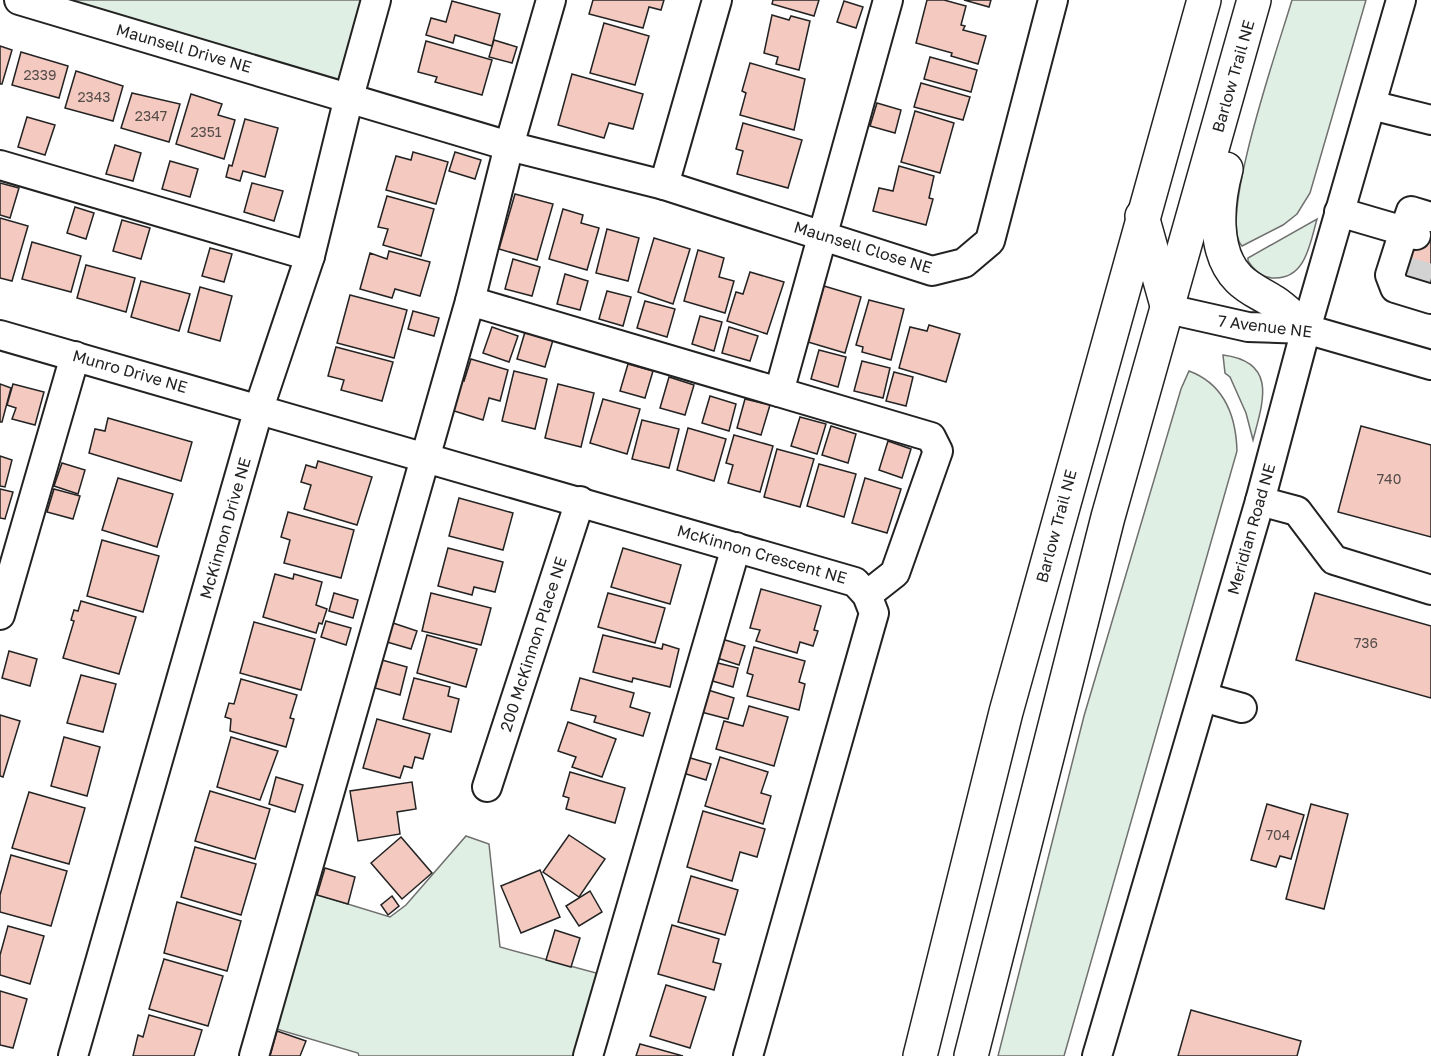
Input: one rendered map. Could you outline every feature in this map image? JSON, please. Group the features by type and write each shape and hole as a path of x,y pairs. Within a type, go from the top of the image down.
{"main road":[{"name":"Barlow Trail NE","path":"920,1056 1006,712 1142,216 1204,0"},
{"name":"Barlow Trail NE","path":"971,1056 1105,527 1254,0"},
{"path":"1231,79 1235,134 1218,208 1220,233 1228,261 1237,277 1253,291 1274,302 1306,329"},
{"path":"1142,216 1168,309"}],"street":[{"name":"Maunsell Drive NE","path":"19,0 349,96"},
{"name":"McKinnon Drive NE","path":"73,1056 259,408 310,256 349,96 376,0"},
{"path":"254,1056 470,301 508,146 551,0"},
{"path":"664,185 717,0"},
{"path":"779,392 888,0"},
{"name":"Maunsell Close NE","path":"349,96 508,146 664,185 932,271 964,263 990,241 1053,0"},
{"name":"Meridian Road NE","path":"1097,1056 1260,501 1306,329 1401,0"},
{"path":"1371,105 1431,120"},
{"path":"0,165 310,256"},
{"path":"1339,212 1422,222 1400,269 1390,275 1395,288 1431,299"},
{"path":"470,301 931,437 938,451 895,573 867,596"},
{"name":"7 Avenue NE","path":"1168,309 1248,327 1306,329 1431,365"},
{"name":"Munro Drive NE","path":"0,335 259,408"},
{"path":"0,615 75,356"},
{"name":"McKinnon Crescent NE","path":"259,408 855,582 867,596 874,613 748,1056"},
{"name":"200 McKinnon Place NE","path":"487,787 580,501"},
{"path":"1260,501 1297,511 1334,560 1431,590"},
{"path":"588,1056 736,547"},
{"path":"1203,697 1242,708"}],"green space":[{"path":"19,0 376,0 349,97"},
{"path":"1292,0 1366,0 1310,193 1297,214 1283,225 1242,246 1237,230 1238,202 1244,167"},
{"path":"1317,219 1305,258 1293,273 1285,277 1266,277 1248,261 1248,258"},
{"path":"1223,355 1240,359 1252,366 1259,375 1262,398 1253,440 1246,413 1230,377 1225,373"},
{"path":"1189,371 1211,384 1226,403 1234,426 1237,451 1064,1056 998,1056 1084,716 1181,389"},
{"path":"466,836 489,844 500,947 611,977 588,1056 359,1056 358,1053 263,1025 302,890 390,917 406,905"}],"building":[{"path":"593,0 664,0 661,10 649,7 643,28 589,14"},
{"path":"773,0 819,0 814,16 772,4"},
{"path":"927,0 944,0 966,6 961,25 965,26 963,30 986,36 978,64 951,56 952,53 916,43"},
{"path":"964,0 991,0 989,7"},
{"path":"452,1 500,14 492,46 455,35 453,43 426,35 431,18 446,22"},
{"path":"844,1 863,7 856,28 837,22"},
{"path":"772,15 789,20 791,16 810,21 799,70 776,64 778,57 764,53"},
{"path":"604,23 649,36 635,85 590,73"},
{"path":"494,40 517,47 512,63 489,57"},
{"path":"426,41 492,60 482,95 435,82 437,77 418,72"},
{"path":"0,46 12,50 2,84 0,84"},
{"path":"21,52 68,66 59,98 12,85"},
{"path":"930,57 977,70 971,92 924,79"},
{"path":"750,63 805,79 794,130 740,115 746,93 742,91"},
{"path":"76,71 123,86 113,121 65,108"},
{"path":"572,74 643,94 633,129 609,123 604,138 558,125"},
{"path":"921,83 970,97 963,120 914,107"},
{"path":"132,93 180,104 169,142 121,128"},
{"path":"191,94 222,104 218,115 235,120 224,159 176,144"},
{"path":"877,103 901,110 895,133 870,126"},
{"path":"915,111 954,123 940,173 901,162"},
{"path":"27,117 55,125 45,155 18,147"},
{"path":"245,119 278,128 265,177 243,171 240,181 226,177 229,165 232,166"},
{"path":"743,123 802,140 788,188 737,174 743,151 736,149"},
{"path":"115,145 141,153 133,181 106,174"},
{"path":"413,152 448,162 436,204 386,190 396,156 411,160"},
{"path":"455,152 481,160 475,179 449,171"},
{"path":"170,161 198,169 190,197 162,189"},
{"path":"899,166 934,176 929,198 933,199 926,225 873,211 879,188 893,191"},
{"path":"0,183 19,188 10,218 0,215"},
{"path":"252,183 283,191 274,221 244,212"},
{"path":"515,194 553,204 537,260 499,249"},
{"path":"387,196 434,209 421,256 383,245 388,229 378,227"},
{"path":"75,207 94,213 86,239 67,233"},
{"path":"563,209 583,215 581,223 599,228 587,270 549,259"},
{"path":"0,218 28,226 12,281 0,278"},
{"path":"122,220 150,228 141,259 113,251"},
{"path":"607,229 639,238 628,281 596,273"},
{"path":"1418,229 1431,233 1431,287 1402,286"},
{"path":"654,238 690,249 673,304 638,292"},
{"path":"32,242 81,256 71,292 22,279"},
{"path":"210,248 232,254 224,282 202,276"},
{"path":"698,250 724,258 719,277 734,281 725,313 684,301"},
{"path":"389,251 430,262 420,296 395,289 392,298 360,289 370,253 387,259"},
{"path":"513,259 540,267 532,296 505,289"},
{"path":"86,265 135,278 126,312 77,298"},
{"path":"750,272 784,282 767,334 727,321 736,292 743,294"},
{"path":"565,274 588,281 580,310 557,304"},
{"path":"141,281 190,294 179,331 131,317"},
{"path":"824,286 861,297 845,353 808,342"},
{"path":"200,287 232,296 220,341 188,332"},
{"path":"607,291 631,297 623,326 599,319"},
{"path":"350,295 407,310 394,358 337,343"},
{"path":"869,300 904,309 891,360 862,352 863,347 856,345"},
{"path":"645,301 675,309 667,337 637,328"},
{"path":"413,311 439,318 434,336 408,329"},
{"path":"700,316 722,322 714,351 692,344"},
{"path":"929,325 960,334 946,382 899,368 910,327 927,331"},
{"path":"492,327 518,336 509,362 483,353"},
{"path":"729,327 758,336 750,361 722,353"},
{"path":"525,332 553,340 545,367 517,359"},
{"path":"336,347 393,362 382,401 341,390 344,380 328,376"},
{"path":"819,350 846,357 838,387 811,379"},
{"path":"471,359 508,370 500,401 489,398 483,420 451,410 460,380 464,381"},
{"path":"862,361 890,368 883,398 854,391"},
{"path":"628,364 653,371 645,398 620,391"},
{"path":"514,371 547,379 535,429 502,421"},
{"path":"894,372 913,377 906,406 886,401"},
{"path":"669,377 694,385 685,415 660,408"},
{"path":"0,384 11,388 2,422 0,422"},
{"path":"13,384 44,392 35,425 12,419 16,408 7,405"},
{"path":"558,384 594,393 581,447 545,438"},
{"path":"710,396 736,404 729,431 702,423"},
{"path":"603,399 640,409 627,454 590,443"},
{"path":"745,399 770,405 761,435 737,428"},
{"path":"800,417 826,424 817,454 791,446"},
{"path":"108,418 192,442 181,481 89,453 95,429 105,431"},
{"path":"642,420 679,429 669,468 632,459"},
{"path":"831,426 856,434 848,463 822,455"},
{"path":"1361,426 1431,445 1431,537 1338,512"},
{"path":"688,428 726,439 714,481 677,470"},
{"path":"734,435 773,446 760,492 728,483 733,465 726,463"},
{"path":"888,441 911,449 902,478 879,470"},
{"path":"777,449 814,459 800,507 764,497"},
{"path":"0,456 12,460 5,487 0,486"},
{"path":"318,461 372,477 357,525 304,509 311,485 301,482 306,465 316,468"},
{"path":"62,463 85,470 78,494 54,486"},
{"path":"819,464 856,474 844,517 807,506"},
{"path":"118,478 173,494 157,547 102,530"},
{"path":"865,478 901,489 887,533 852,523"},
{"path":"0,489 13,492 5,519 0,518"},
{"path":"54,489 80,496 73,519 47,512"},
{"path":"459,498 513,513 503,550 449,536"},
{"path":"288,512 354,530 341,578 284,563 290,540 281,537"},
{"path":"102,540 159,556 143,612 87,596"},
{"path":"448,548 503,562 495,592 474,587 472,595 438,586"},
{"path":"623,548 681,565 670,604 611,587"},
{"path":"275,574 293,579 294,574 322,582 316,605 327,609 316,633 263,617"},
{"path":"761,589 821,606 814,630 818,631 813,646 800,642 797,653 756,641 760,630 750,628"},
{"path":"334,593 358,600 353,618 329,611"},
{"path":"431,593 491,608 481,645 422,631"},
{"path":"608,593 665,608 655,643 598,627"},
{"path":"1315,593 1431,626 1431,698 1296,660"},
{"path":"81,601 136,617 119,674 63,658 74,621 71,620 74,610 78,611"},
{"path":"326,621 351,628 346,645 321,637"},
{"path":"254,622 315,639 301,690 240,673"},
{"path":"393,623 417,631 411,649 387,642"},
{"path":"427,635 477,649 466,687 417,673"},
{"path":"603,635 662,649 663,644 679,649 670,687 633,678 632,682 593,672"},
{"path":"722,639 745,646 739,665 717,658"},
{"path":"754,647 805,661 799,682 805,684 799,710 747,696 753,675 747,673"},
{"path":"9,651 37,659 30,686 2,678"},
{"path":"382,660 407,667 400,695 375,688"},
{"path":"714,662 738,668 733,687 709,680"},
{"path":"81,675 116,684 103,732 67,723"},
{"path":"414,678 450,687 448,696 459,699 451,732 403,719"},
{"path":"580,678 634,693 630,707 650,713 643,736 594,722 596,716 571,710"},
{"path":"241,679 297,695 290,718 294,719 286,747 230,731 231,719 225,717 229,703 234,704"},
{"path":"708,690 734,698 728,719 701,712"},
{"path":"749,706 788,717 774,766 716,749 724,721 743,726"},
{"path":"0,715 20,721 3,777 0,776"},
{"path":"377,719 430,734 423,759 415,757 412,768 404,766 400,778 363,768"},
{"path":"568,722 616,739 602,777 572,767 576,757 558,751"},
{"path":"64,737 100,747 87,796 51,786"},
{"path":"231,737 278,751 260,800 217,787"},
{"path":"687,757 711,764 706,780 683,773"},
{"path":"720,757 768,772 761,793 771,796 763,824 705,806"},
{"path":"570,772 625,788 615,823 566,809 569,798 563,796"},
{"path":"276,777 303,785 295,812 269,804"},
{"path":"412,782 416,809 397,812 400,834 358,841 350,791"},
{"path":"210,791 270,809 255,859 195,841"},
{"path":"29,792 85,808 69,864 12,848"},
{"path":"1267,804 1304,815 1291,859 1280,856 1276,867 1251,860"},
{"path":"1311,804 1348,814 1324,909 1286,899"},
{"path":"703,811 765,829 757,857 740,852 732,881 687,867"},
{"path":"569,835 605,859 579,897 543,872"},
{"path":"401,837 432,873 402,899 371,863"},
{"path":"195,847 256,864 241,915 181,897"},
{"path":"11,855 67,871 51,926 0,912 0,895"},
{"path":"325,868 355,877 348,904 317,895"},
{"path":"540,870 560,917 521,933 501,886"},
{"path":"691,876 738,890 725,935 678,922"},
{"path":"590,891 602,912 579,926 566,906"},
{"path":"392,896 399,906 388,915 381,905"},
{"path":"177,902 241,921 227,971 164,953"},
{"path":"672,925 719,939 713,962 721,964 714,990 658,974"},
{"path":"8,926 44,936 30,984 0,975 0,955"},
{"path":"555,930 580,938 571,967 546,960"},
{"path":"164,959 223,976 208,1026 149,1009"},
{"path":"666,985 706,997 690,1048 650,1036"},
{"path":"0,991 27,999 13,1048 0,1045"},
{"path":"1191,1010 1301,1041 1297,1056 1178,1056"},
{"path":"149,1015 202,1030 194,1056 133,1056 138,1035 143,1037"},
{"path":"277,1031 306,1041 300,1056 270,1056"},
{"path":"640,1044 683,1056 636,1056"}],"tunnel":[{"path":"1407,271 1431,278"}]}
